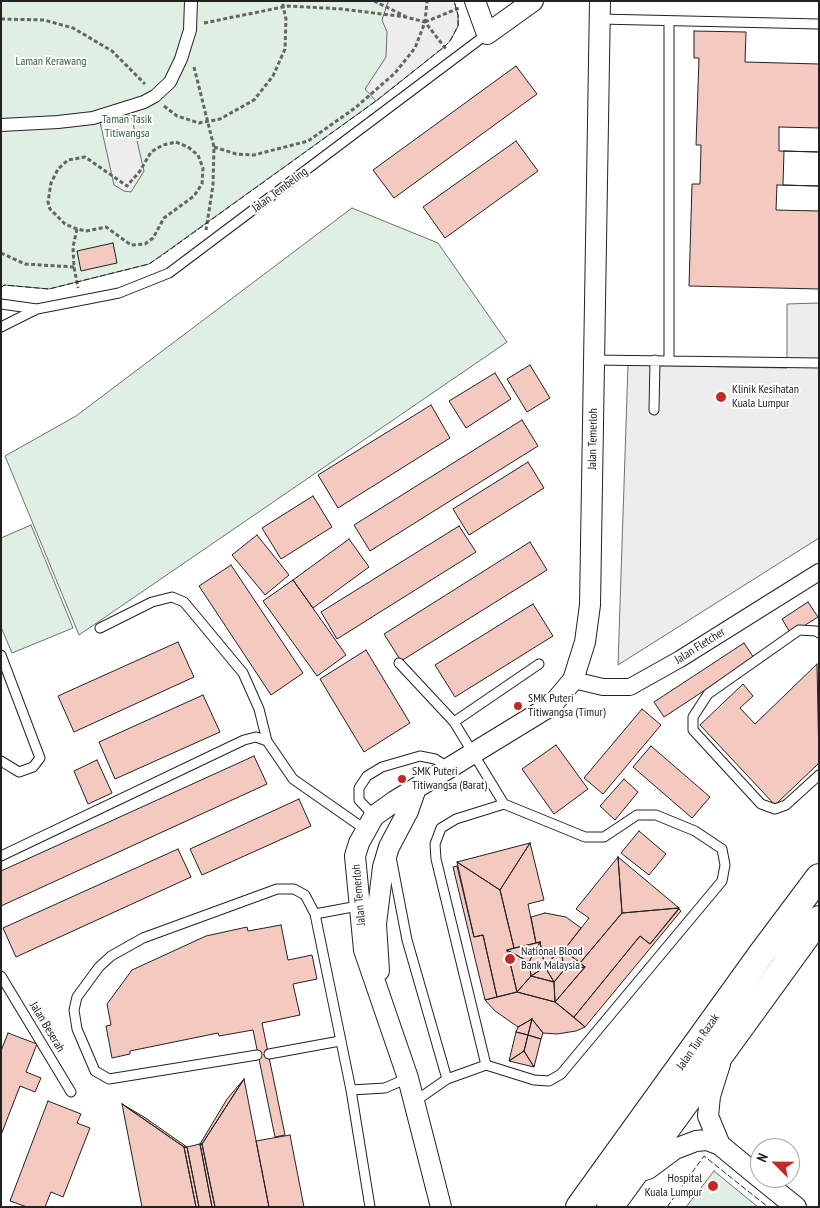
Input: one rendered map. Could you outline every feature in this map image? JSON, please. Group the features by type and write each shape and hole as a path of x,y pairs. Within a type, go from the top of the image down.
{"main road":[{"name":"Jalan Tun Razak","path":"579,1207 819,877"},
{"name":"Jalan Tun Razak","path":"610,1207 732,1036 819,919"}],"street":[{"path":"1,125 78,121 144,102 155,96 170,82 188,36 191,1"},
{"name":"Jalan Tembeling","path":"487,34 533,1"},
{"path":"469,4 487,34"},
{"name":"Jalan Temerloh","path":"441,1207 408,1078 364,950 358,906 356,856 370,824 415,791 552,705 573,680 586,642 590,605 600,10"},
{"name":"Jalan Fletcher","path":"573,680 603,687 630,687 680,659 819,572"},
{"name":"Jalan Temerloh","path":"380,993 376,924 379,887 391,842 408,811 415,791"},
{"path":"370,824 391,842"},
{"path":"720,1145 708,1116 710,1096 732,1036"},
{"path":"635,1173 648,1169 675,1150 696,1141 706,1140 720,1145 750,1170"},
{"path":"772,1188 796,1207"}],"lane":[{"path":"600,10 669,21 819,24"},
{"path":"669,21 669,360"},
{"name":"Jalan Tembeling","path":"1,327 37,310 119,293 169,273 487,34"},
{"path":"1,304 37,310"},
{"path":"594,360 819,363"},
{"path":"654,410 655,360"},
{"path":"100,628 152,602 172,598 184,602 243,673 260,708 267,740 293,779 370,824"},
{"path":"819,633 816,631 798,630 708,694 693,717 693,730 760,804 775,810 786,806 819,775"},
{"path":"1,761 19,772 33,767 40,758 2,658"},
{"path":"399,663 454,722 504,804 586,837 604,837 637,815 656,814 695,831 722,849 725,866 722,881 562,1074 549,1081 534,1080 486,1065 447,1079 414,1102"},
{"path":"454,722 539,664"},
{"path":"1,856 244,740 256,737 267,740"},
{"path":"370,824 359,800 359,788 367,776 382,767 420,756 435,759 450,769"},
{"path":"486,1065 436,859 436,844 441,828 456,819 504,804"},
{"path":"391,842 407,940 447,1079"},
{"path":"257,1055 110,1079 95,1071 77,1028 74,1010 77,997 99,967 111,956 135,942 277,889 294,889 305,895 315,914 351,1090 370,1207"},
{"path":"315,914 358,906"},
{"name":"Jalan Beserah","path":"1,976 71,1092"},
{"path":"268,1054 340,1041"},
{"path":"351,1090 385,1088 408,1078"}],"path":[{"path":"374,1 406,17"},
{"path":"214,147 236,154 254,155 308,141 355,108 395,73 414,48 425,22 427,1"},
{"path":"425,22 469,4"},
{"path":"206,230 213,185 214,147 188,36 216,19 288,6 342,9 406,17 425,22 448,51"},
{"path":"308,141 312,148"},
{"path":"176,142 188,147 198,155 203,168 203,177 199,190 188,201 164,218 152,238 146,244 131,245 106,227 86,230 77,229 55,216 48,202 54,176 68,160 85,157 127,186 140,171 151,152 163,145 176,142"},
{"path":"77,229 73,247 78,289"},
{"path":"1,253 25,264 74,267"}],"green space":[{"name":"Taman Tasik Titiwangsa","path":"1,1 454,1 458,15 458,26 450,41 444,47 376,101 149,264 49,289 4,285 1,288"},
{"path":"352,208 438,243 507,342 79,635 5,456 76,416"},
{"path":"31,525 73,628 12,653 1,627 1,538"},
{"path":"714,1171 758,1207 686,1207"}],"shaded area":[{"path":"454,1 458,15 458,26 450,41 444,47 376,101 365,89 386,57 387,32 382,20 388,2"},
{"path":"131,115 144,171 131,192 124,191 114,185 100,122"},
{"path":"819,303 819,538 618,665 628,365 787,368 787,304"}],"building":[{"path":"694,31 746,32 745,62 819,64 819,289 689,286 692,184 700,184 701,145 696,145 699,58 694,58"},
{"path":"516,66 537,94 394,198 373,170"},
{"path":"779,127 819,128 819,152 779,151"},
{"path":"516,141 538,171 445,238 423,207"},
{"path":"784,151 819,152 819,186 783,185"},
{"path":"777,185 819,186 819,211 776,210"},
{"path":"113,243 117,263 81,271 77,251"},
{"path":"530,365 550,398 527,412 507,379"},
{"path":"495,373 511,399 466,428 449,401"},
{"path":"431,405 450,438 338,508 318,475"},
{"path":"522,420 538,446 370,551 354,525"},
{"path":"528,462 544,488 469,535 453,509"},
{"path":"313,496 332,527 281,559 262,528"},
{"path":"459,526 476,552 337,639 321,612"},
{"path":"257,535 289,575 265,595 232,555"},
{"path":"349,539 369,567 313,608 293,580"},
{"path":"530,542 547,570 401,661 384,634"},
{"path":"231,565 303,673 271,695 199,586"},
{"path":"293,580 346,655 317,676 263,601"},
{"path":"808,602 818,617 791,634 782,619"},
{"path":"533,604 553,636 455,697 435,665"},
{"path":"178,642 194,677 74,732 58,696"},
{"path":"744,643 754,658 664,717 654,702"},
{"path":"366,650 410,723 364,752 320,679"},
{"path":"817,664 819,763 775,805 700,725 743,684 753,696 740,708 755,724"},
{"path":"203,695 220,732 115,779 99,742"},
{"path":"642,709 661,725 603,794 584,778"},
{"path":"556,745 588,789 554,814 522,769"},
{"path":"651,746 710,797 692,818 633,767"},
{"path":"254,756 267,784 1,906 1,871"},
{"path":"97,760 112,793 88,804 74,771"},
{"path":"624,779 638,792 615,820 600,806"},
{"path":"299,799 311,826 202,875 190,849"},
{"path":"639,831 666,854 649,875 621,853"},
{"path":"530,843 544,900 528,904 536,943 514,948 500,890"},
{"path":"530,843 500,890 457,862"},
{"path":"178,849 191,877 16,957 3,928"},
{"path":"618,857 679,908 622,913"},
{"path":"618,857 622,913 580,963 564,950 589,918 576,909"},
{"path":"457,862 500,890 514,948 507,950 517,992 497,997 483,935 474,937"},
{"path":"457,866 474,937 483,935 497,997 485,1000 453,867"},
{"path":"679,908 650,944 640,936 574,1017 555,1002 585,967 580,963 622,913"},
{"path":"679,909 681,911 585,1027 574,1017 640,936 650,944"},
{"path":"545,913 566,917 581,928 564,950 561,948 545,967 540,942 536,943 531,917"},
{"path":"281,925 288,960 312,955 317,979 293,984 300,1015 262,1023 285,1135 275,1137 253,1030 219,1036 218,1033 130,1051 130,1054 112,1058 106,1026 111,1025 107,1004 132,970 206,936 247,927 248,931"},
{"path":"540,942 529,962 507,950 536,943"},
{"path":"540,942 545,967 531,976 529,962"},
{"path":"561,948 564,970 554,982 545,967"},
{"path":"561,948 580,963 585,967 564,970"},
{"path":"507,950 529,962 531,976 517,992"},
{"path":"545,967 554,982 531,976"},
{"path":"585,967 555,1002 554,982 564,970"},
{"path":"531,976 554,982 555,1002 517,992"},
{"path":"517,992 555,1002 585,1027 576,1031 557,1034 543,1033 532,1019 518,1027 495,1011 485,1000"},
{"path":"532,1019 528,1035 516,1032 518,1027"},
{"path":"532,1019 543,1033 541,1039 528,1035"},
{"path":"516,1032 528,1035 524,1051 509,1061"},
{"path":"8,1033 37,1044 26,1072 41,1078 35,1092 20,1086 1,1135 1,1051"},
{"path":"528,1035 541,1039 534,1067 524,1051"},
{"path":"524,1051 534,1067 509,1061"},
{"path":"244,1079 269,1207 215,1207 202,1144"},
{"path":"244,1079 202,1144 200,1144 227,1099"},
{"path":"48,1101 81,1114 77,1123 90,1128 63,1197 51,1192 45,1207 27,1207 10,1201"},
{"path":"122,1104 184,1147 196,1207 142,1207"},
{"path":"122,1104 144,1117 187,1147 184,1147"},
{"path":"290,1135 304,1207 269,1207 256,1141"},
{"path":"200,1144 212,1207 199,1207 187,1147"},
{"path":"200,1144 202,1144 215,1207 212,1207"},
{"path":"184,1147 187,1147 199,1207 196,1207"}],"fence":[{"path":"1,288 4,285 49,289 149,264 376,101 444,47 450,41 458,26 458,15 454,1"},
{"path":"667,1207 704,1156 768,1207"}],"place":[{"name":"Klinik Kesihatan Kuala Lumpur","path":"721,397"},
{"name":"SMK Puteri Titiwangsa (Timur)","path":"518,706"},
{"name":"SMK Puteri Titiwangsa (Barat)","path":"402,779"},
{"name":"National Blood Bank Malaysia","path":"510,959"},
{"name":"Hospital Kuala Lumpur","path":"713,1186"}],"park label":[{"name":"Laman Kerawang","path":"51,62"}]}
